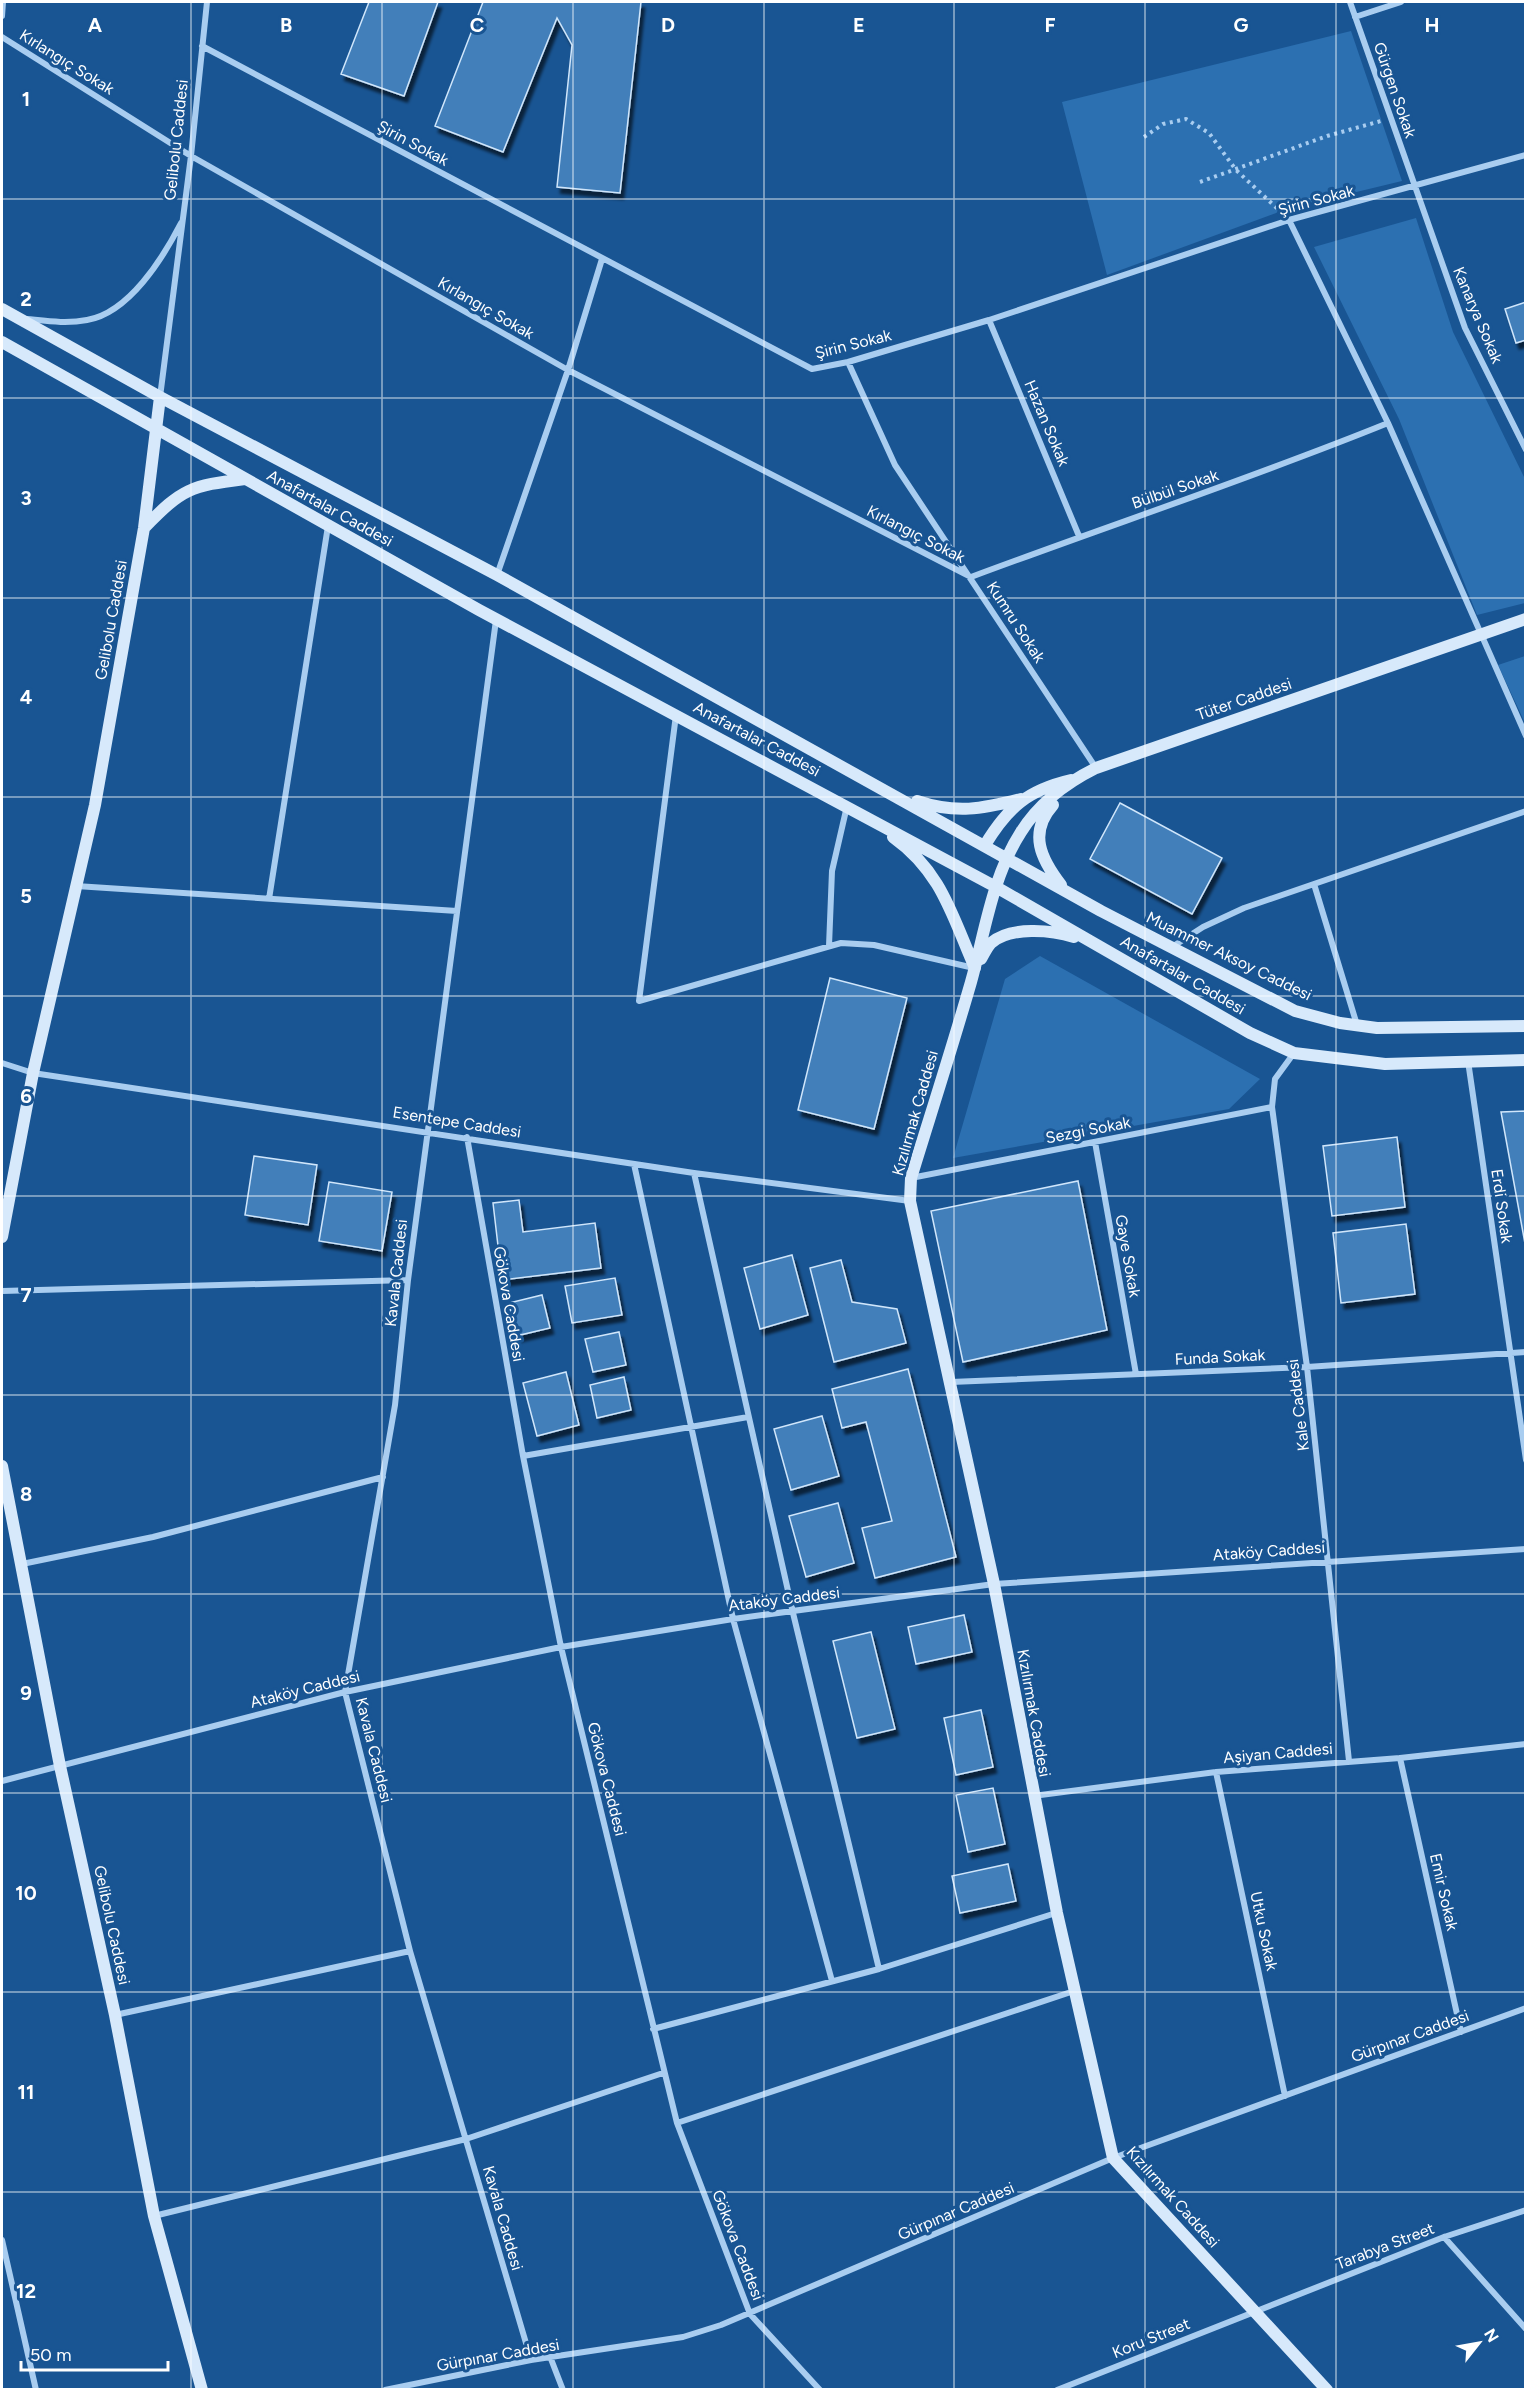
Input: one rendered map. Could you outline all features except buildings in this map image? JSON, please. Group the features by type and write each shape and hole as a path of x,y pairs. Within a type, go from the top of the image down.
{"street":[{"path":"2,16 3,2"},
{"name":"Gelibolu Caddesi","path":"2,1237 33,1073 95,805 144,528 191,156 207,2"},
{"name":"Gürgen Sokak","path":"1350,2 1414,188"},
{"path":"1355,17 1401,2"},
{"name":"Kırlangıç Sokak","path":"2,37 191,156 568,370 971,577"},
{"name":"Şirin Sokak","path":"202,46 812,369 848,362 989,320 1289,220 1414,188 1526,155"},
{"name":"Kanarya Sokak","path":"1414,188 1465,327 1526,450"},
{"path":"16,317 59,323 89,320 112,309 141,285 165,255 183,220"},
{"path":"1289,220 1388,423 1526,736"},
{"path":"497,575 568,370 602,259"},
{"name":"Anafartalar Caddesi","path":"2,309 160,397 497,575 1007,857"},
{"name":"Hazan Sokak","path":"989,320 1079,536"},
{"name":"Anafartalar Caddesi","path":"2,342 496,620 676,714 996,887 1250,1033 1294,1053 1385,1064 1526,1060"},
{"name":"Kumru Sokak","path":"848,362 895,465 1096,768"},
{"name":"Bülbül Sokak","path":"971,577 1079,536 1275,470 1388,423"},
{"path":"144,528 174,498 202,484 245,479"},
{"path":"269,899 328,526"},
{"name":"Tüter Caddesi","path":"975,968 996,887 1007,857 1021,830 1046,801 1075,779 1096,768 1480,633 1526,619"},
{"name":"Kavala Caddesi","path":"496,620 427,1131 395,1405 345,1692 410,1951 531,2360"},
{"path":"676,714 639,1001 829,946 864,943 975,968"},
{"path":"890,792 942,809 975,809 1021,799 1045,786 1075,779"},
{"path":"1066,891 1041,852 1038,833 1044,815 1075,779"},
{"path":"985,845 999,822 1021,799"},
{"path":"829,946 832,872 847,806 921,859 937,882 975,968"},
{"path":"1172,947 1203,927 1244,908 1526,811"},
{"name":"Muammer Aksoy Caddesi","path":"1007,857 1066,891 1295,1011 1357,1026 1377,1028 1526,1026"},
{"path":"1314,884 1357,1026"},
{"path":"76,886 457,911"},
{"path":"975,968 991,942 1010,935 1036,930 1059,932 1098,944"},
{"name":"Kızılırmak Caddesi","path":"975,968 911,1178 910,1201 994,1584 1057,1913 1113,2158 1328,2390"},
{"name":"Kale Caddesi","path":"1294,1053 1275,1078 1272,1107 1307,1367 1350,1761"},
{"name":"Erdi Sokak","path":"1468,1061 1526,1460"},
{"name":"Esentepe Caddesi","path":"2,1063 33,1073 694,1173 910,1201"},
{"name":"Sezgi Sokak","path":"911,1178 1272,1107"},
{"name":"Gökova Caddesi","path":"467,1137 523,1456 561,1647 677,2123 750,2314 820,2390"},
{"name":"Gaye Sokak","path":"1095,1142 1136,1374"},
{"path":"634,1164 733,1619 832,1981"},
{"path":"694,1173 793,1613 879,1969"},
{"path":"2,1291 408,1280"},
{"name":"Funda Sokak","path":"951,1383 1307,1367 1526,1352"},
{"path":"523,1456 748,1417"},
{"name":"Gelibolu Caddesi","path":"2,1466 60,1766 115,2015 154,2216 202,2390"},
{"path":"22,1564 153,1537 383,1477"},
{"name":"Ataköy Caddesi","path":"2,1781 345,1692 561,1647 733,1619 793,1613 994,1584 1329,1560 1526,1549"},
{"name":"Aşiyan Caddesi","path":"1033,1796 1216,1772 1400,1758 1526,1744"},
{"name":"Emir Sokak","path":"1400,1758 1461,2032"},
{"name":"Utku Sokak","path":"1216,1772 1285,2096"},
{"path":"653,2029 879,1969 1057,1913"},
{"path":"115,2015 410,1951"},
{"path":"677,2123 1075,1990"},
{"name":"Gürpınar Caddesi","path":"385,2390 531,2360 551,2359 683,2337 750,2314 1113,2158 1526,2008"},
{"path":"154,2216 466,2139 663,2073"},
{"name":"Tarabya Street","path":"1255,2311 1444,2237 1526,2210"},
{"path":"1444,2237 1526,2329"},
{"path":"2,2240 36,2390"},
{"name":"Koru Street","path":"1057,2390 1076,2387 1255,2311"},
{"path":"551,2359 562,2390"}],"path":[{"path":"1200,182 1328,136 1390,118"},
{"path":"1144,137 1163,124 1186,119 1209,133 1236,170 1289,220"}],"shaded area":[{"path":"1351,31 1402,181 1290,208 1107,275 1062,102"},
{"path":"1416,218 1453,332 1525,479 1525,603 1477,615 1399,419 1314,247"},
{"path":"1525,656 1525,723 1498,665"},
{"path":"1040,956 1260,1079 1229,1109 953,1158 1005,979"}]}
